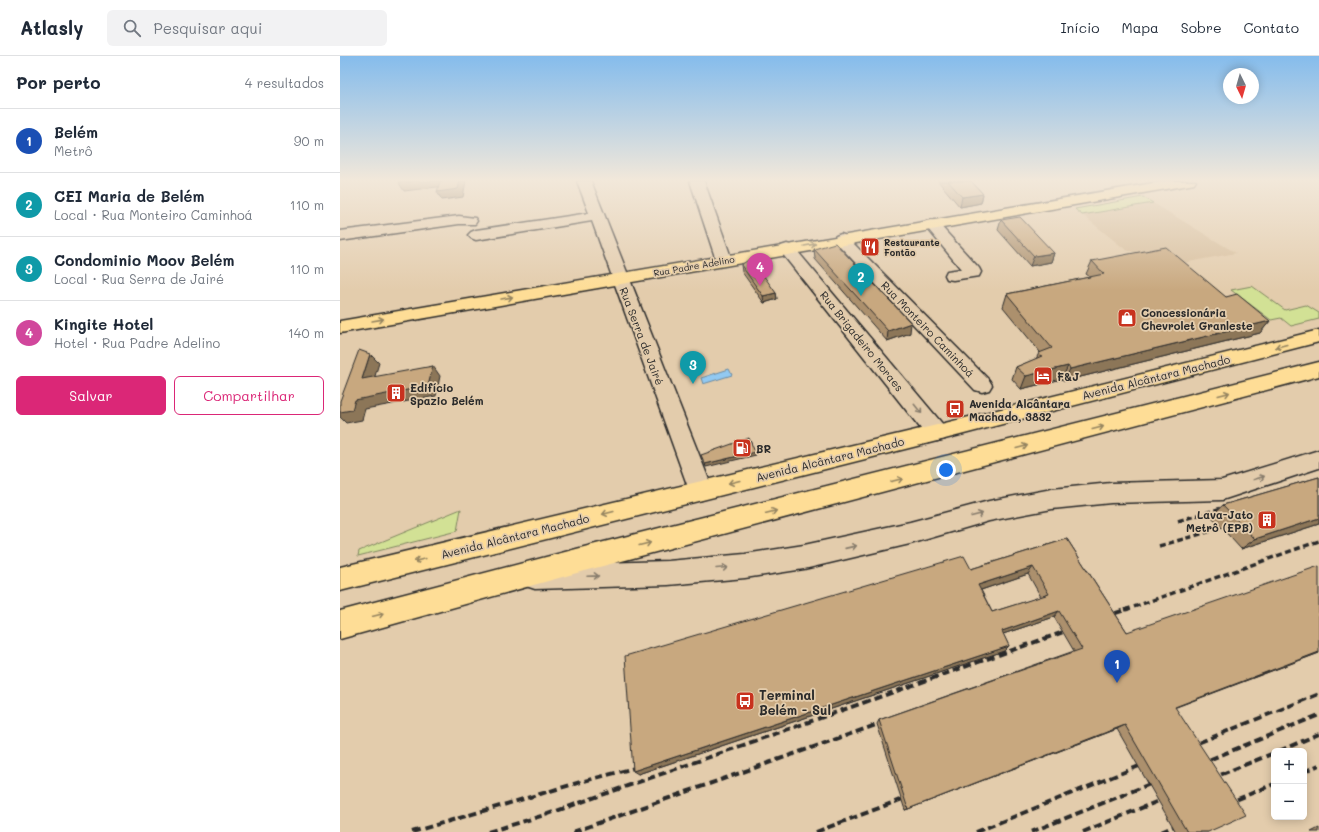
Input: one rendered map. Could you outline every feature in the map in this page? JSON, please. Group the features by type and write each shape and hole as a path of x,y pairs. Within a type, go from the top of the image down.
{"main road":[{"name":"Rua Padre Adelino","path":"340,327 972,217"},
{"name":"Avenida Alcântara Machado","path":"340,579 937,433 1319,336"},
{"path":"340,625 512,578 938,469 1319,369"}],"street":[{"path":"476,235 590,217"},
{"name":"Rua Serra de Jairé","path":"598,217 620,279 701,490"},
{"path":"709,217 724,260"},
{"path":"340,236 459,220 470,221"},
{"path":"931,224 973,272 953,275"},
{"name":"Rua Monteiro Caminhoá","path":"841,240 982,385"},
{"name":"Rua Brigadeiro Moraes","path":"787,249 937,433"},
{"path":"512,578 668,573 745,566 804,557 895,536 989,511 1052,499 1110,493 1222,490 1319,459"}],"shaded area":[{"path":"1085,217 1177,217 1236,253 1167,266 1148,256 1126,250"}],"green space":[{"path":"1252,286 1285,310 1306,305 1319,313 1319,319 1291,326 1281,318 1271,320 1231,290"},
{"path":"461,509 457,531 358,556 359,551"}],"water":[{"path":"729,369 732,375 703,384 701,378"}],"building":[{"path":"1020,217 1054,253 1034,256 1001,220"},
{"path":"835,243 911,323 888,331 814,249"},
{"name":"Concessionária Chevrolet Granleste","path":"1166,247 1226,297 1237,294 1270,321 1070,369 1068,366 1026,376 1016,367 1042,356 1039,353 1052,348 1007,294 1104,274 1092,261"},
{"path":"751,258 776,293 763,296 741,265"},
{"path":"359,350 370,354 362,379 433,366 428,386 355,400 352,410 340,412 340,401"},
{"name":"BR","path":"749,438 755,452 705,464 701,455"},
{"name":"Lava-Jato Metrô (EPB)","path":"1319,477 1319,518 1255,539 1223,505"},
{"path":"1067,539 1127,632 1319,566 1319,652 1175,707 1246,815 1208,832 1187,832 1125,725 908,809 879,720 1082,649 1059,611 1002,631 1009,646 633,771 625,656 964,556 971,569","holes":["1033,567 1049,594 992,612 978,585"]}],"railway":[{"path":"1178,521 1228,506"},
{"path":"1159,546 1232,525"},
{"path":"1125,610 1319,541"},
{"path":"1104,617 1125,610"},
{"path":"488,832 548,814 1072,629"},
{"path":"1188,747 1319,694"},
{"path":"1199,764 1319,715"},
{"path":"573,832 887,721"},
{"path":"1286,748 1319,734"},
{"path":"1210,779 1271,754"},
{"path":"976,832 1149,762"},
{"path":"1307,771 1319,765"},
{"path":"412,832 584,781 642,766"},
{"path":"1031,832 1160,780"},
{"path":"1226,804 1271,785"},
{"path":"816,832 913,795"},
{"path":"1083,832 1168,797"},
{"path":"1161,832 1184,822"}],"place":[{"name":"Restaurante Fontão","path":"870,247"},
{"name":"Kingite Hotel","path":"760,286"},
{"name":"CEI Maria de Belém","path":"861,296"},
{"name":"Concessionária Chevrolet Granleste","path":"1127,318"},
{"name":"F&J","path":"1043,376"},
{"name":"Condominio Moov Belém","path":"693,384"},
{"name":"Edifício Spazio Belém","path":"396,393"},
{"name":"Avenida Alcântara Machado, 3832","path":"955,409"},
{"name":"BR","path":"742,448"},
{"name":"Lava-Jato Metrô (EPB)","path":"1267,520"},
{"name":"Belém","path":"1117,683"},
{"name":"Terminal Belém - Sul","path":"745,701"}]}
